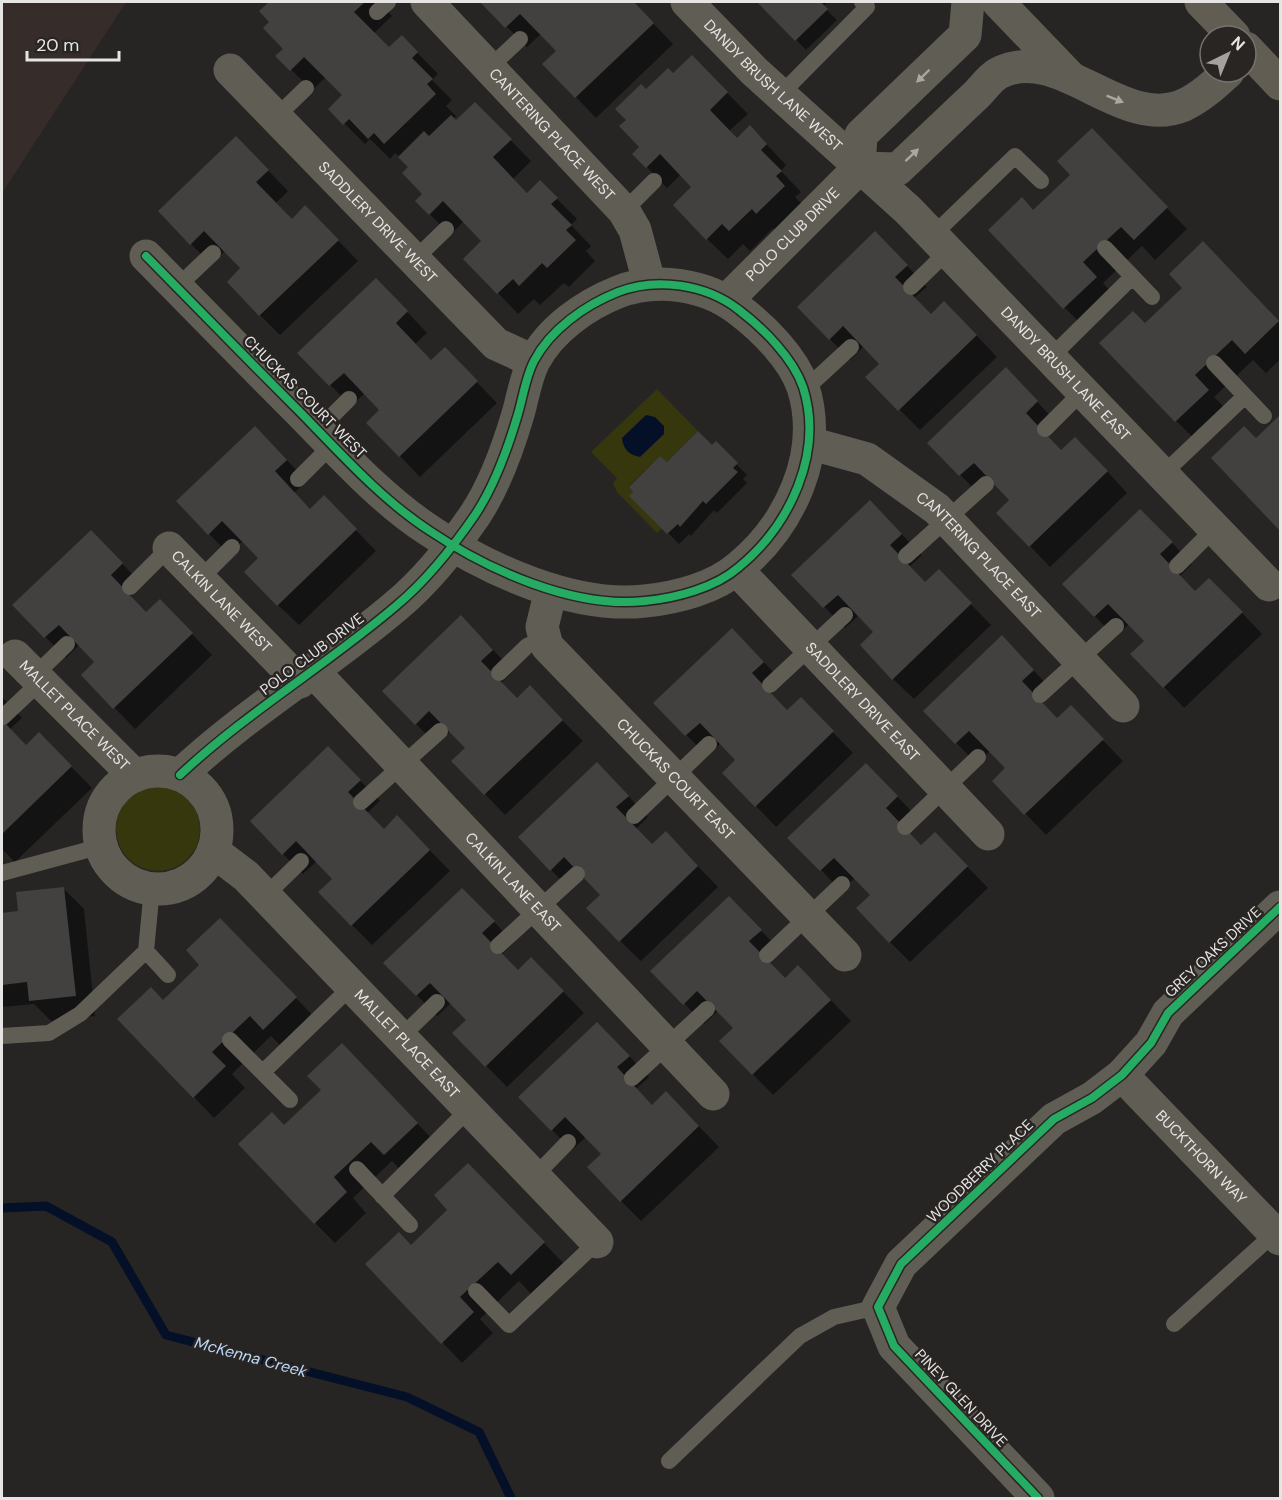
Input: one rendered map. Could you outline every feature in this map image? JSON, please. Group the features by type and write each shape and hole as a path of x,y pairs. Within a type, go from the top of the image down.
{"main road":[{"path":"1201,2 1218,24"},
{"path":"1258,66 1281,84"}],"street":[{"name":"CANTERING PLACE WEST","path":"427,2 624,211 635,230 649,282"},
{"name":"DANDY BRUSH LANE WEST","path":"687,2 780,95 859,168"},
{"path":"968,2 965,35 861,135 859,168 898,169 1000,72 1036,68 1072,79 1111,98 1153,110 1184,105 1207,91 1213,84"},
{"path":"998,2 1072,79"},
{"path":"965,35 1000,72"},
{"name":"SADDLERY DRIVE WEST","path":"230,70 496,344 533,362"},
{"name":"DANDY BRUSH LANE EAST","path":"859,168 941,243 1215,528 1275,579"},
{"name":"POLO CLUB DRIVE","path":"727,300 859,168"},
{"name":"CHUCKAS COURT WEST","path":"146,256 325,438 405,513 453,545"},
{"name":"POLO CLUB DRIVE","path":"180,775 212,744 307,676 400,603 453,545 479,508 496,473 511,438 533,362 558,330 584,309 617,292 649,282 685,286 727,300 767,335 791,364 802,386 809,443 802,474 786,513 766,540 737,570 709,585 672,597 641,602 610,601 550,590 501,571 453,545"},
{"name":"CANTERING PLACE EAST","path":"809,443 867,459 937,509 1123,706"},
{"name":"CALKIN LANE WEST","path":"169,548 307,676"},
{"name":"SADDLERY DRIVE EAST","path":"737,570 988,834"},
{"path":"544,638 542,627 550,590"},
{"name":"CHUCKAS COURT EAST","path":"544,638 547,646 844,955"},
{"name":"MALLET PLACE WEST","path":"30,671 135,776"},
{"name":"CALKIN LANE EAST","path":"307,676 401,766 713,1094"},
{"name":"MALLET PLACE WEST","path":"102,846 99,831 102,812 110,795 123,782 135,776 159,770 180,775"},
{"path":"102,846 112,866 126,879 144,888 164,889 184,884 200,872 213,851 218,837 216,817 208,798 195,783 180,775"},
{"name":"MALLET PLACE EAST","path":"213,851 246,876 533,1178 597,1242"},
{"name":"GREY OAKS DRIVE","path":"1122,1075 1151,1043 1168,1013 1281,907"},
{"name":"BUCKTHORN WAY","path":"1122,1075 1279,1233"},
{"name":"WOODBERRY PLACE","path":"878,1307 901,1264 909,1256 1054,1119 1092,1098 1122,1075"},
{"name":"PINEY GLEN DRIVE","path":"878,1307 894,1346 1038,1498"}],"lane":[{"path":"780,95 867,7 862,2"},
{"path":"489,68 520,39"},
{"path":"276,117 306,88"},
{"path":"912,287 941,243 1015,156 1041,181"},
{"path":"624,211 654,181"},
{"path":"414,260 446,229"},
{"path":"1105,248 1152,297"},
{"path":"177,287 213,253"},
{"path":"1051,357 1132,277"},
{"path":"802,386 814,381 851,347"},
{"path":"1214,363 1264,416"},
{"path":"1045,429 1083,391"},
{"path":"1163,474 1245,396"},
{"path":"298,479 349,399"},
{"path":"906,556 986,484"},
{"path":"1177,566 1215,528"},
{"path":"200,579 232,547"},
{"path":"130,586 169,548"},
{"path":"770,685 845,615"},
{"path":"1040,695 1116,626"},
{"path":"499,673 527,646 544,638"},
{"path":"3,717 30,671 67,644"},
{"path":"361,802 440,730"},
{"path":"634,816 710,744"},
{"path":"905,827 978,757"},
{"path":"2,873 102,846"},
{"path":"265,896 301,861"},
{"path":"498,946 577,874"},
{"path":"767,955 842,884"},
{"path":"2,1036 48,1033 80,1014 146,951 152,888"},
{"path":"146,951 168,975"},
{"path":"263,1072 352,986"},
{"path":"401,1037 437,1002"},
{"path":"632,1078 707,1009"},
{"path":"230,1040 290,1100"},
{"path":"382,1196 469,1109"},
{"path":"533,1178 568,1142"},
{"path":"357,1170 410,1225"},
{"path":"1174,1324 1279,1233"},
{"path":"476,1291 509,1325 597,1242"},
{"path":"669,1461 800,1336 834,1317 878,1307"}],"shaded area":[{"path":"2,2 126,2 2,193"},
{"path":"657,389 698,431 667,462 660,456 629,486 633,492 630,496 662,528 657,533 617,492 613,484 617,478 591,452"},
{"path":"158,787 174,790 188,799 197,813 200,829 197,845 188,859 174,868 158,871 142,868 128,859 119,845 116,829 119,813 128,799 142,790"}],"water":[{"path":"646,415 655,417 664,426 664,434 640,457 627,451 622,438"}],"building":[{"path":"269,2 365,2 354,12 389,47 402,35 418,52 412,58 433,79 427,84 436,94 384,144 374,133 368,139 349,119 343,125 328,109 342,95 304,57 290,71 275,56 283,49 263,28 269,22 259,11"},
{"path":"480,2 634,2 654,23 575,98 542,64 556,51 520,14 505,28"},
{"path":"757,2 821,2 828,9 795,41"},
{"path":"692,55 728,92 710,110 737,138 750,125 767,144 761,150 782,171 776,176 785,186 756,214 752,209 729,231 722,224 706,240 673,205 691,187 660,154 646,168 632,154 639,147 619,126 626,120 615,109 641,84 646,89 668,68 673,73"},
{"path":"475,102 512,139 493,157 527,193 540,180 558,198 551,204 572,225 566,230 576,240 547,268 542,263 519,286 513,279 497,294 463,259 481,241 443,201 429,215 415,201 422,194 402,173 408,167 398,157 424,131 429,136 451,115 456,120"},
{"path":"1092,128 1168,207 1134,240 1121,227 1083,262 1097,277 1063,309 988,230 1022,197 1033,210 1070,175 1057,161"},
{"path":"236,136 269,170 256,182 292,219 305,205 339,240 259,316 227,282 240,268 204,231 190,245 158,211"},
{"path":"875,231 908,265 895,277 931,314 944,301 977,335 898,411 865,377 879,364 843,326 829,340 797,307"},
{"path":"1203,241 1279,321 1245,354 1232,340 1195,375 1209,390 1175,422 1099,343 1133,311 1145,323 1182,288 1169,274"},
{"path":"376,278 408,311 396,323 431,360 445,347 478,381 399,457 366,423 379,410 344,373 329,386 297,353"},
{"path":"1006,367 1038,401 1026,413 1061,450 1075,437 1108,471 1029,547 996,513 1009,500 974,463 959,476 927,443"},
{"path":"1280,415 1280,531 1211,458 1244,426 1256,438"},
{"path":"255,426 287,460 275,471 310,509 324,495 357,529 277,606 244,572 258,558 222,521 208,535 176,501"},
{"path":"698,431 712,445 716,441 738,463 733,468 738,472 706,504 703,501 680,527 678,524 667,534 629,496 633,492 629,487 660,456 667,462"},
{"path":"870,500 902,534 890,545 925,582 939,569 972,603 892,680 860,645 873,632 838,595 823,608 791,575"},
{"path":"1140,509 1173,542 1160,554 1195,591 1209,578 1243,612 1163,688 1130,654 1144,641 1108,604 1094,617 1062,584"},
{"path":"91,530 123,563 111,575 146,612 160,599 193,633 113,709 81,675 94,662 59,625 44,638 12,605"},
{"path":"461,615 493,650 481,661 517,698 530,685 563,720 484,795 451,761 465,748 429,711 415,725 382,691"},
{"path":"732,628 764,662 752,673 787,710 801,697 834,731 755,807 722,773 735,760 700,723 685,736 653,703"},
{"path":"1002,635 1034,670 1022,681 1057,718 1071,705 1104,739 1024,815 992,781 1005,768 969,731 955,744 923,711"},
{"path":"2,720 26,745 39,732 72,766 2,834"},
{"path":"328,746 361,780 348,792 384,829 397,815 430,850 351,926 318,892 332,879 296,841 282,855 250,821"},
{"path":"597,762 629,796 616,807 652,844 666,831 698,866 619,942 586,908 600,895 564,857 550,871 518,837"},
{"path":"866,763 898,796 886,808 921,845 935,832 968,866 889,943 856,908 870,895 834,858 820,871 787,838"},
{"path":"64,887 76,996 29,1001 27,982 2,985 2,913 18,911 16,892"},
{"path":"462,888 495,921 482,933 518,970 531,957 564,991 485,1067 452,1033 466,1020 430,983 416,996 383,963"},
{"path":"729,896 762,930 749,941 785,978 798,965 831,1000 752,1075 719,1041 733,1028 697,991 683,1005 650,971"},
{"path":"220,918 297,997 263,1030 250,1016 212,1052 226,1066 193,1098 117,1019 151,987 163,1000 199,965 186,950"},
{"path":"597,1022 630,1056 617,1067 652,1105 666,1091 699,1126 620,1202 587,1167 601,1154 565,1117 551,1131 518,1097"},
{"path":"342,1043 418,1123 384,1155 371,1142 334,1177 347,1192 314,1224 238,1144 272,1112 284,1125 321,1090 307,1076"},
{"path":"468,1163 545,1242 511,1275 498,1262 460,1297 474,1312 441,1344 365,1264 399,1232 411,1245 447,1210 434,1195"}],"waterway":[{"name":"McKenna Creek","path":"2,1208 46,1206 112,1242 166,1335 407,1397 479,1432 511,1498"}],"cycle path":[{"path":"146,256 347,460 412,519 430,531 453,546 478,560 533,584 561,593 618,602 645,601 695,591 719,581 739,567 773,530 798,486 809,437 808,412 803,387 785,355 758,326 726,301 696,289 664,284 633,287 593,304 559,329 534,361 510,440 489,491 467,527 458,539 449,551 429,574 370,627 232,730 180,775"},
{"path":"1038,1498 894,1346 878,1307 901,1264 1054,1119 1092,1098 1122,1075 1151,1043 1168,1013 1280,907"}]}
